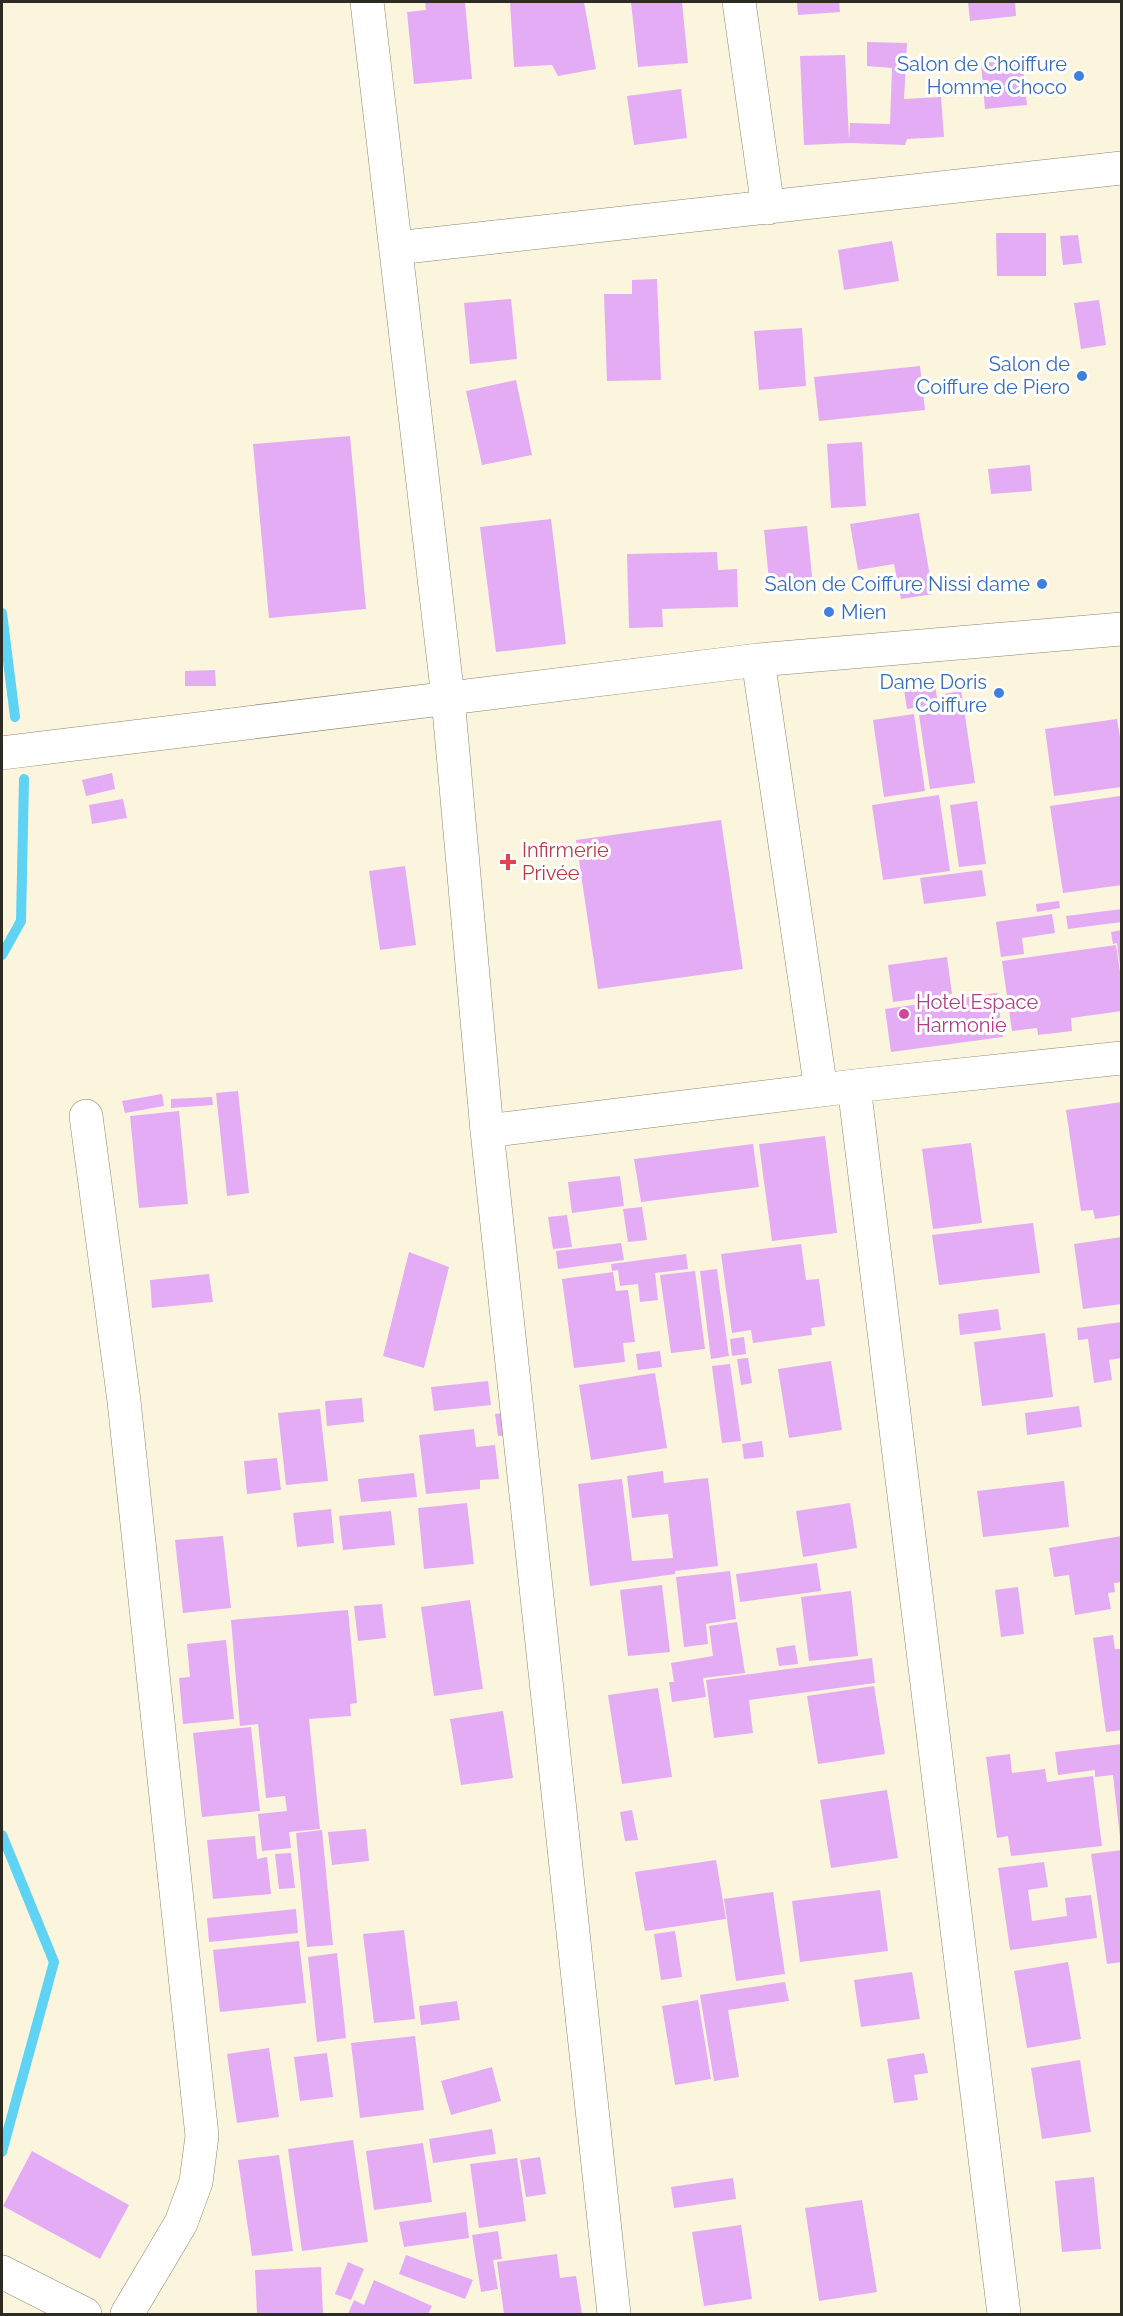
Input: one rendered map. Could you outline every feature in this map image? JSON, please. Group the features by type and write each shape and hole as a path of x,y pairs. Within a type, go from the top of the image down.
{"street":[{"path":"367,2 448,698 487,1131 614,2314"},
{"path":"739,2 768,208"},
{"path":"396,248 1122,168"},
{"path":"2,753 758,660 1122,629"},
{"path":"758,660 821,1090"},
{"path":"487,1131 854,1086 1122,1058"},
{"path":"854,1086 1004,2314"},
{"path":"86,1116 124,1401 202,2136 196,2182 181,2223 127,2314"},
{"path":"2,2272 85,2314"}],"building":[{"path":"425,2 465,2 472,79 414,84 407,12 426,10"},
{"path":"510,2 584,2 596,69 558,76 552,65 514,67"},
{"path":"631,2 682,2 688,63 638,67"},
{"path":"797,2 839,2 840,12 798,15"},
{"path":"968,2 1015,2 1016,16 970,21"},
{"path":"867,42 907,43 904,99 941,97 944,137 907,139 905,145 850,143 804,145 800,56 845,55 849,140 850,123 890,124 892,68 867,66"},
{"path":"1022,59 1027,105 985,109 981,63"},
{"path":"681,89 687,138 634,145 627,96"},
{"path":"996,233 1046,233 1046,276 997,276"},
{"path":"1078,235 1082,263 1063,265 1060,236"},
{"path":"892,241 899,281 844,290 838,250"},
{"path":"657,279 661,380 607,381 604,294 632,294 632,280"},
{"path":"511,299 517,359 470,364 464,303"},
{"path":"1099,300 1106,345 1081,349 1074,303"},
{"path":"802,328 806,386 759,390 754,331"},
{"path":"920,366 925,410 819,421 814,377"},
{"path":"516,380 532,455 482,465 466,391"},
{"path":"350,436 366,609 269,618 253,444"},
{"path":"862,442 866,506 831,508 827,444"},
{"path":"1030,465 1032,491 991,494 988,469"},
{"path":"919,513 933,594 901,599 894,564 858,570 850,524"},
{"path":"551,519 566,644 496,652 480,527"},
{"path":"807,526 813,586 770,590 764,530"},
{"path":"717,552 718,570 737,569 738,607 662,609 663,627 629,628 627,554"},
{"path":"215,670 216,686 185,686 185,671"},
{"path":"935,685 938,704 907,709 904,689"},
{"path":"961,691 963,702 945,705 944,694"},
{"path":"964,709 975,783 930,789 919,715"},
{"path":"914,714 925,791 884,797 873,720"},
{"path":"1117,719 1122,749 1122,787 1054,796 1045,729"},
{"path":"112,773 115,789 86,796 82,780"},
{"path":"939,795 950,871 883,880 872,805"},
{"path":"1120,796 1122,885 1063,893 1050,806"},
{"path":"123,799 127,818 92,824 89,805"},
{"path":"977,801 986,864 959,867 950,805"},
{"path":"721,820 743,969 598,989 576,840"},
{"path":"405,866 416,945 380,950 369,871"},
{"path":"982,870 986,896 924,904 920,878"},
{"path":"1059,901 1060,908 1037,912 1036,904"},
{"path":"1122,909 1122,922 1068,929 1066,916"},
{"path":"1052,914 1055,933 1022,938 1024,954 1001,957 996,922"},
{"path":"1122,930 1122,966 1120,966 1117,943 1113,944 1111,932"},
{"path":"1116,945 1122,984 1122,1011 1071,1018 1072,1031 1038,1035 1037,1028 1012,1031 1002,961"},
{"path":"947,957 952,994 893,1002 888,965"},
{"path":"997,993 1003,1037 891,1052 885,1009"},
{"path":"238,1091 249,1193 227,1196 216,1093"},
{"path":"162,1094 164,1106 125,1113 122,1101"},
{"path":"212,1097 213,1105 171,1108 171,1099"},
{"path":"1122,1102 1122,1215 1095,1219 1093,1210 1081,1211 1066,1110"},
{"path":"179,1111 188,1204 139,1208 130,1116"},
{"path":"825,1136 837,1233 772,1241 759,1144"},
{"path":"971,1143 982,1223 933,1229 922,1149"},
{"path":"753,1144 759,1187 641,1202 634,1159"},
{"path":"620,1176 624,1206 572,1213 568,1182"},
{"path":"642,1207 647,1240 628,1242 623,1209"},
{"path":"567,1215 572,1247 553,1249 548,1217"},
{"path":"1033,1223 1040,1273 939,1285 932,1235"},
{"path":"1122,1237 1122,1304 1083,1309 1074,1244"},
{"path":"621,1243 624,1260 558,1269 556,1251"},
{"path":"801,1244 806,1280 819,1279 825,1326 811,1328 812,1335 753,1343 751,1330 732,1333 721,1254"},
{"path":"409,1252 449,1267 424,1368 383,1356"},
{"path":"686,1254 688,1269 655,1273 658,1300 640,1302 638,1284 620,1286 618,1270 612,1271 611,1264"},
{"path":"717,1269 729,1356 711,1359 700,1271"},
{"path":"695,1271 705,1349 671,1353 660,1275"},
{"path":"613,1272 616,1291 628,1290 635,1342 623,1343 625,1362 574,1368 562,1279"},
{"path":"209,1274 213,1302 152,1308 150,1280"},
{"path":"998,1309 1001,1330 960,1335 958,1314"},
{"path":"1122,1322 1122,1358 1109,1360 1112,1380 1094,1383 1088,1339 1078,1340 1077,1328"},
{"path":"1045,1333 1053,1397 982,1406 974,1342"},
{"path":"744,1337 746,1354 732,1356 730,1339"},
{"path":"660,1351 662,1367 638,1370 636,1354"},
{"path":"748,1358 752,1383 741,1385 737,1359"},
{"path":"831,1361 842,1430 789,1438 778,1369"},
{"path":"730,1364 741,1441 722,1443 712,1366"},
{"path":"655,1373 667,1448 591,1460 579,1385"},
{"path":"488,1381 491,1405 434,1411 431,1387"},
{"path":"362,1398 364,1422 327,1426 325,1401"},
{"path":"1079,1406 1082,1427 1027,1435 1025,1413"},
{"path":"320,1409 328,1481 286,1485 278,1413"},
{"path":"513,1412 515,1435 498,1436 495,1414"},
{"path":"474,1429 476,1447 495,1445 499,1479 480,1480 480,1489 426,1494 419,1435"},
{"path":"762,1441 764,1457 744,1459 742,1444"},
{"path":"277,1458 281,1490 247,1494 244,1461"},
{"path":"663,1471 664,1483 708,1478 718,1566 590,1586 578,1484 622,1479 632,1561 673,1558 668,1514 632,1518 627,1476"},
{"path":"414,1473 417,1497 361,1502 358,1479"},
{"path":"1064,1481 1069,1527 983,1537 977,1491"},
{"path":"467,1503 474,1564 424,1569 418,1508"},
{"path":"850,1503 857,1548 803,1557 796,1511"},
{"path":"331,1509 334,1543 297,1547 293,1513"},
{"path":"391,1511 395,1545 343,1550 339,1516"},
{"path":"223,1536 231,1608 183,1613 175,1540"},
{"path":"1122,1536 1122,1582 1114,1583 1115,1592 1108,1593 1111,1609 1075,1615 1069,1575 1054,1577 1049,1548"},
{"path":"817,1563 821,1591 740,1602 736,1574"},
{"path":"730,1571 736,1619 706,1624 708,1644 684,1647 676,1577"},
{"path":"662,1585 670,1652 628,1656 620,1590"},
{"path":"1018,1587 1024,1634 1001,1637 995,1590"},
{"path":"851,1591 858,1656 809,1661 801,1597"},
{"path":"470,1600 483,1689 434,1696 421,1607"},
{"path":"382,1604 386,1638 358,1641 354,1606"},
{"path":"348,1610 357,1703 350,1704 351,1716 309,1719 320,1829 289,1832 291,1848 262,1851 258,1814 287,1811 285,1796 266,1798 258,1724 240,1726 231,1620"},
{"path":"737,1622 745,1673 703,1678 706,1697 672,1702 669,1682 674,1682 671,1663 713,1656 709,1626"},
{"path":"1113,1635 1115,1649 1122,1649 1122,1730 1106,1732 1093,1638"},
{"path":"226,1640 234,1719 183,1724 179,1678 190,1677 187,1644"},
{"path":"795,1645 798,1664 779,1666 776,1648"},
{"path":"872,1658 875,1683 749,1700 753,1733 714,1738 706,1680"},
{"path":"874,1686 885,1754 818,1764 807,1696"},
{"path":"658,1688 672,1777 622,1784 608,1695"},
{"path":"503,1711 513,1778 461,1785 450,1719"},
{"path":"251,1727 260,1811 202,1817 193,1733"},
{"path":"1122,1744 1122,1836 1120,1837 1113,1775 1095,1777 1095,1770 1058,1775 1055,1752"},
{"path":"1010,1754 1012,1773 1045,1769 1047,1782 1093,1776 1102,1846 1011,1856 1008,1836 997,1838 986,1757"},
{"path":"887,1790 898,1858 831,1868 820,1800"},
{"path":"632,1810 638,1840 625,1841 620,1812"},
{"path":"366,1829 369,1861 332,1865 328,1832"},
{"path":"322,1830 333,1945 307,1947 296,1833"},
{"path":"255,1836 257,1859 267,1857 271,1894 213,1899 207,1840"},
{"path":"1122,1850 1122,1962 1107,1964 1091,1854"},
{"path":"291,1853 295,1888 279,1889 275,1854"},
{"path":"716,1860 726,1919 645,1931 635,1872"},
{"path":"1044,1862 1048,1887 1028,1890 1032,1921 1067,1916 1065,1898 1091,1895 1097,1938 1010,1950 998,1868"},
{"path":"880,1890 888,1951 800,1962 792,1901"},
{"path":"773,1892 785,1974 736,1981 724,1899"},
{"path":"296,1909 298,1933 209,1942 207,1918"},
{"path":"404,1930 415,2019 374,2023 363,1934"},
{"path":"675,1931 682,1977 661,1980 654,1934"},
{"path":"299,1941 306,2003 220,2012 213,1950"},
{"path":"337,1953 346,2038 317,2042 308,1957"},
{"path":"1068,1962 1081,2039 1027,2048 1014,1971"},
{"path":"912,1972 920,2019 861,2027 854,1980"},
{"path":"785,1982 789,2001 728,2010 739,2077 714,2081 700,1995"},
{"path":"698,2000 711,2079 675,2085 662,2006"},
{"path":"457,2001 460,2020 421,2025 419,2006"},
{"path":"415,2036 424,2110 360,2118 351,2043"},
{"path":"269,2048 279,2117 237,2123 227,2054"},
{"path":"327,2053 333,2097 300,2101 294,2057"},
{"path":"924,2053 928,2073 914,2075 918,2100 894,2103 887,2059"},
{"path":"1080,2060 1091,2132 1042,2139 1031,2068"},
{"path":"492,2067 501,2101 451,2115 441,2081"},
{"path":"492,2129 496,2154 433,2163 429,2139"},
{"path":"353,2140 368,2242 302,2251 288,2149"},
{"path":"423,2143 432,2202 374,2210 366,2151"},
{"path":"32,2151 129,2205 100,2259 3,2206"},
{"path":"279,2155 293,2251 252,2256 238,2160"},
{"path":"540,2157 546,2194 526,2197 520,2160"},
{"path":"517,2158 526,2221 479,2228 470,2164"},
{"path":"1094,2177 1101,2249 1062,2252 1055,2181"},
{"path":"733,2178 736,2199 674,2208 671,2187"},
{"path":"862,2200 877,2292 819,2301 805,2208"},
{"path":"466,2212 469,2238 404,2247 399,2222"},
{"path":"741,2225 752,2299 704,2306 692,2232"},
{"path":"498,2231 502,2259 493,2260 498,2289 481,2292 472,2235"},
{"path":"557,2254 560,2278 576,2276 582,2314 504,2314 497,2262"},
{"path":"406,2255 473,2280 465,2299 399,2274"},
{"path":"348,2262 364,2269 351,2300 335,2294"},
{"path":"321,2267 323,2314 257,2314 255,2270"},
{"path":"374,2280 432,2306 428,2314 348,2314 354,2300 364,2305"}],"waterway":[{"path":"2,613 15,717"},
{"path":"2,955 21,921 24,779"},
{"path":"2,1835 54,1962 2,2152"}],"place":[{"name":"Salon de Choiffure Homme Choco","path":"1079,76"},
{"name":"Salon de Coiffure de Piero","path":"1082,376"},
{"name":"Salon de Coiffure Nissi dame","path":"1042,584"},
{"name":"Mien","path":"829,612"},
{"name":"Dame Doris Coiffure","path":"999,693"},
{"name":"Infirmerie Privée","path":"508,862"},
{"name":"Hotel Espace Harmonie","path":"904,1014"}]}
